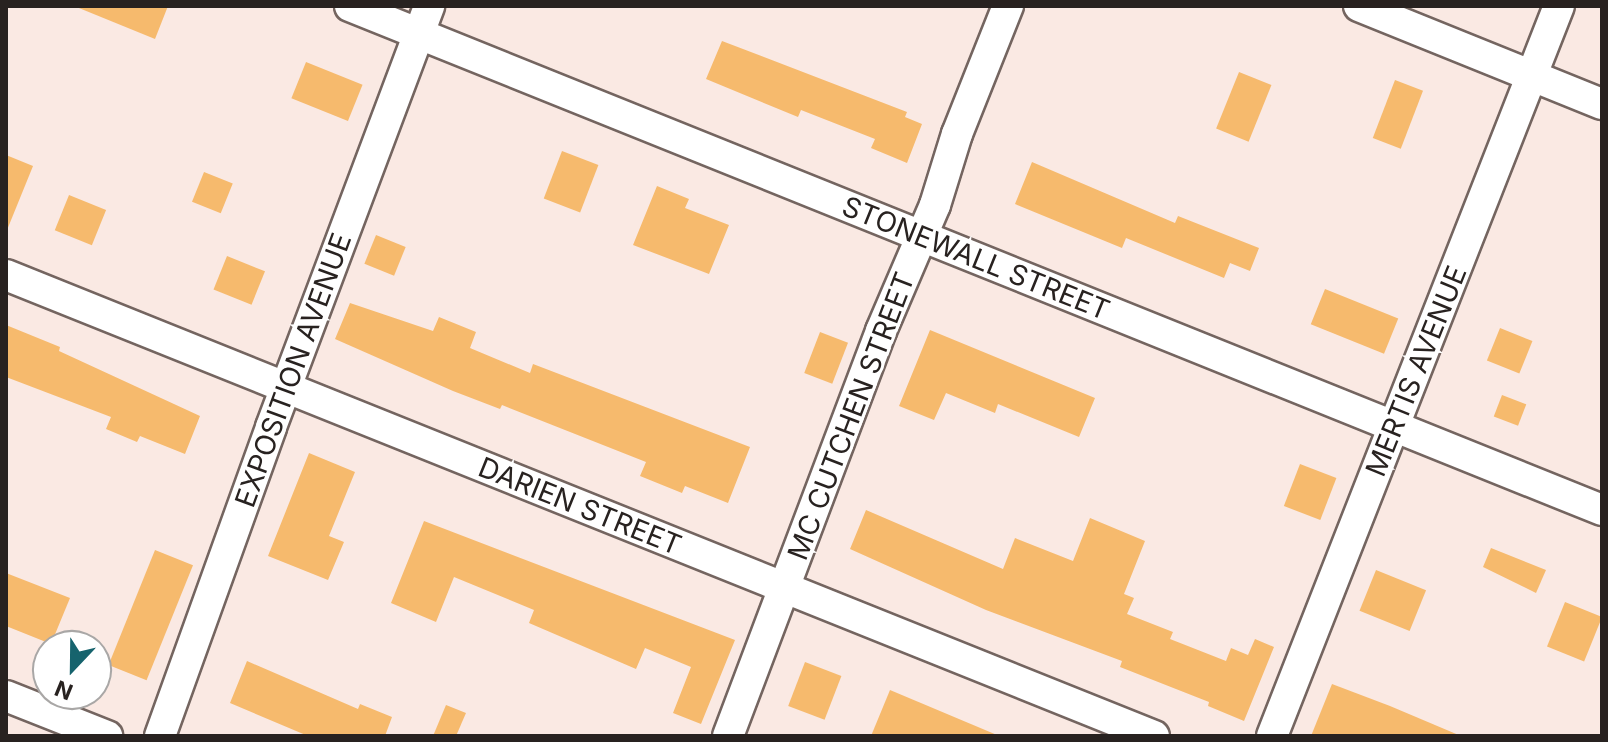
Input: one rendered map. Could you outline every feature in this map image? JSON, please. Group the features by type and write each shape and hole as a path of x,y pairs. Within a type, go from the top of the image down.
{"street":[{"name":"STONEWALL STREET","path":"350,6 424,20 922,236 1602,510"},
{"name":"MC CUTCHEN STREET","path":"728,736 1008,6"},
{"path":"1359,6 1602,104"},
{"name":"MERTIS AVENUE","path":"1272,736 1559,6"},
{"name":"EXPOSITION AVENUE","path":"160,736 424,20"},
{"name":"DARIEN STREET","path":"6,275 1154,736"},
{"path":"6,696 107,736"}],"building":[{"path":"74,6 168,6 155,39"},
{"path":"722,41 907,112 905,117 922,124 907,163 871,148 875,139 801,110 798,117 706,79"},
{"path":"306,62 363,85 348,121 291,98"},
{"path":"1239,72 1271,85 1249,142 1216,129"},
{"path":"1395,80 1423,91 1401,149 1373,138"},
{"path":"562,151 598,165 580,213 544,199"},
{"path":"6,155 33,166 7,230 6,230"},
{"path":"1032,162 1175,223 1178,216 1259,248 1250,271 1230,263 1224,278 1126,238 1122,248 1015,204"},
{"path":"204,172 233,184 221,213 192,202"},
{"path":"657,186 689,199 685,208 729,225 709,274 633,245"},
{"path":"69,195 106,210 92,245 55,230"},
{"path":"376,235 406,247 394,276 364,264"},
{"path":"227,256 265,271 252,305 214,289"},
{"path":"1325,289 1398,319 1384,354 1311,324"},
{"path":"350,303 433,331 439,317 476,332 470,348 530,373 533,364 750,447 728,503 685,486 682,493 640,476 646,462 502,405 500,409 453,391 335,339"},
{"path":"6,325 60,347 59,351 200,416 185,454 140,436 137,442 106,429 111,417 6,377"},
{"path":"1500,328 1532,341 1519,374 1487,360"},
{"path":"930,330 1095,398 1079,437 998,404 995,413 946,393 934,420 899,406"},
{"path":"820,332 848,343 832,384 804,373"},
{"path":"1502,395 1526,404 1518,426 1494,416"},
{"path":"309,453 355,472 329,536 344,542 328,580 268,556"},
{"path":"1300,464 1336,478 1320,520 1284,506"},
{"path":"866,510 1003,569 1015,538 1073,561 1090,518 1145,541 1124,594 1134,598 1127,614 1173,632 1170,639 1226,661 1231,648 1248,655 1255,639 1274,647 1244,721 1208,706 1209,702 1120,667 1122,661 986,610 850,549"},
{"path":"424,521 735,640 701,724 673,713 691,667 645,648 636,669 529,623 534,610 454,577 436,622 391,603"},
{"path":"1491,548 1546,570 1536,593 1483,567"},
{"path":"155,550 193,565 147,680 112,666 112,656"},
{"path":"1376,570 1426,590 1410,631 1360,611"},
{"path":"6,573 70,598 57,630 32,630 32,636 6,626"},
{"path":"1565,602 1602,617 1584,661 1547,647"},
{"path":"247,661 358,709 360,704 392,717 385,736 308,736 230,703"},
{"path":"805,662 841,676 825,720 788,706"},
{"path":"1332,684 1390,706 1461,736 1311,736"},
{"path":"890,690 997,735 997,736 871,736"},
{"path":"446,705 466,713 456,736 433,736"}]}
